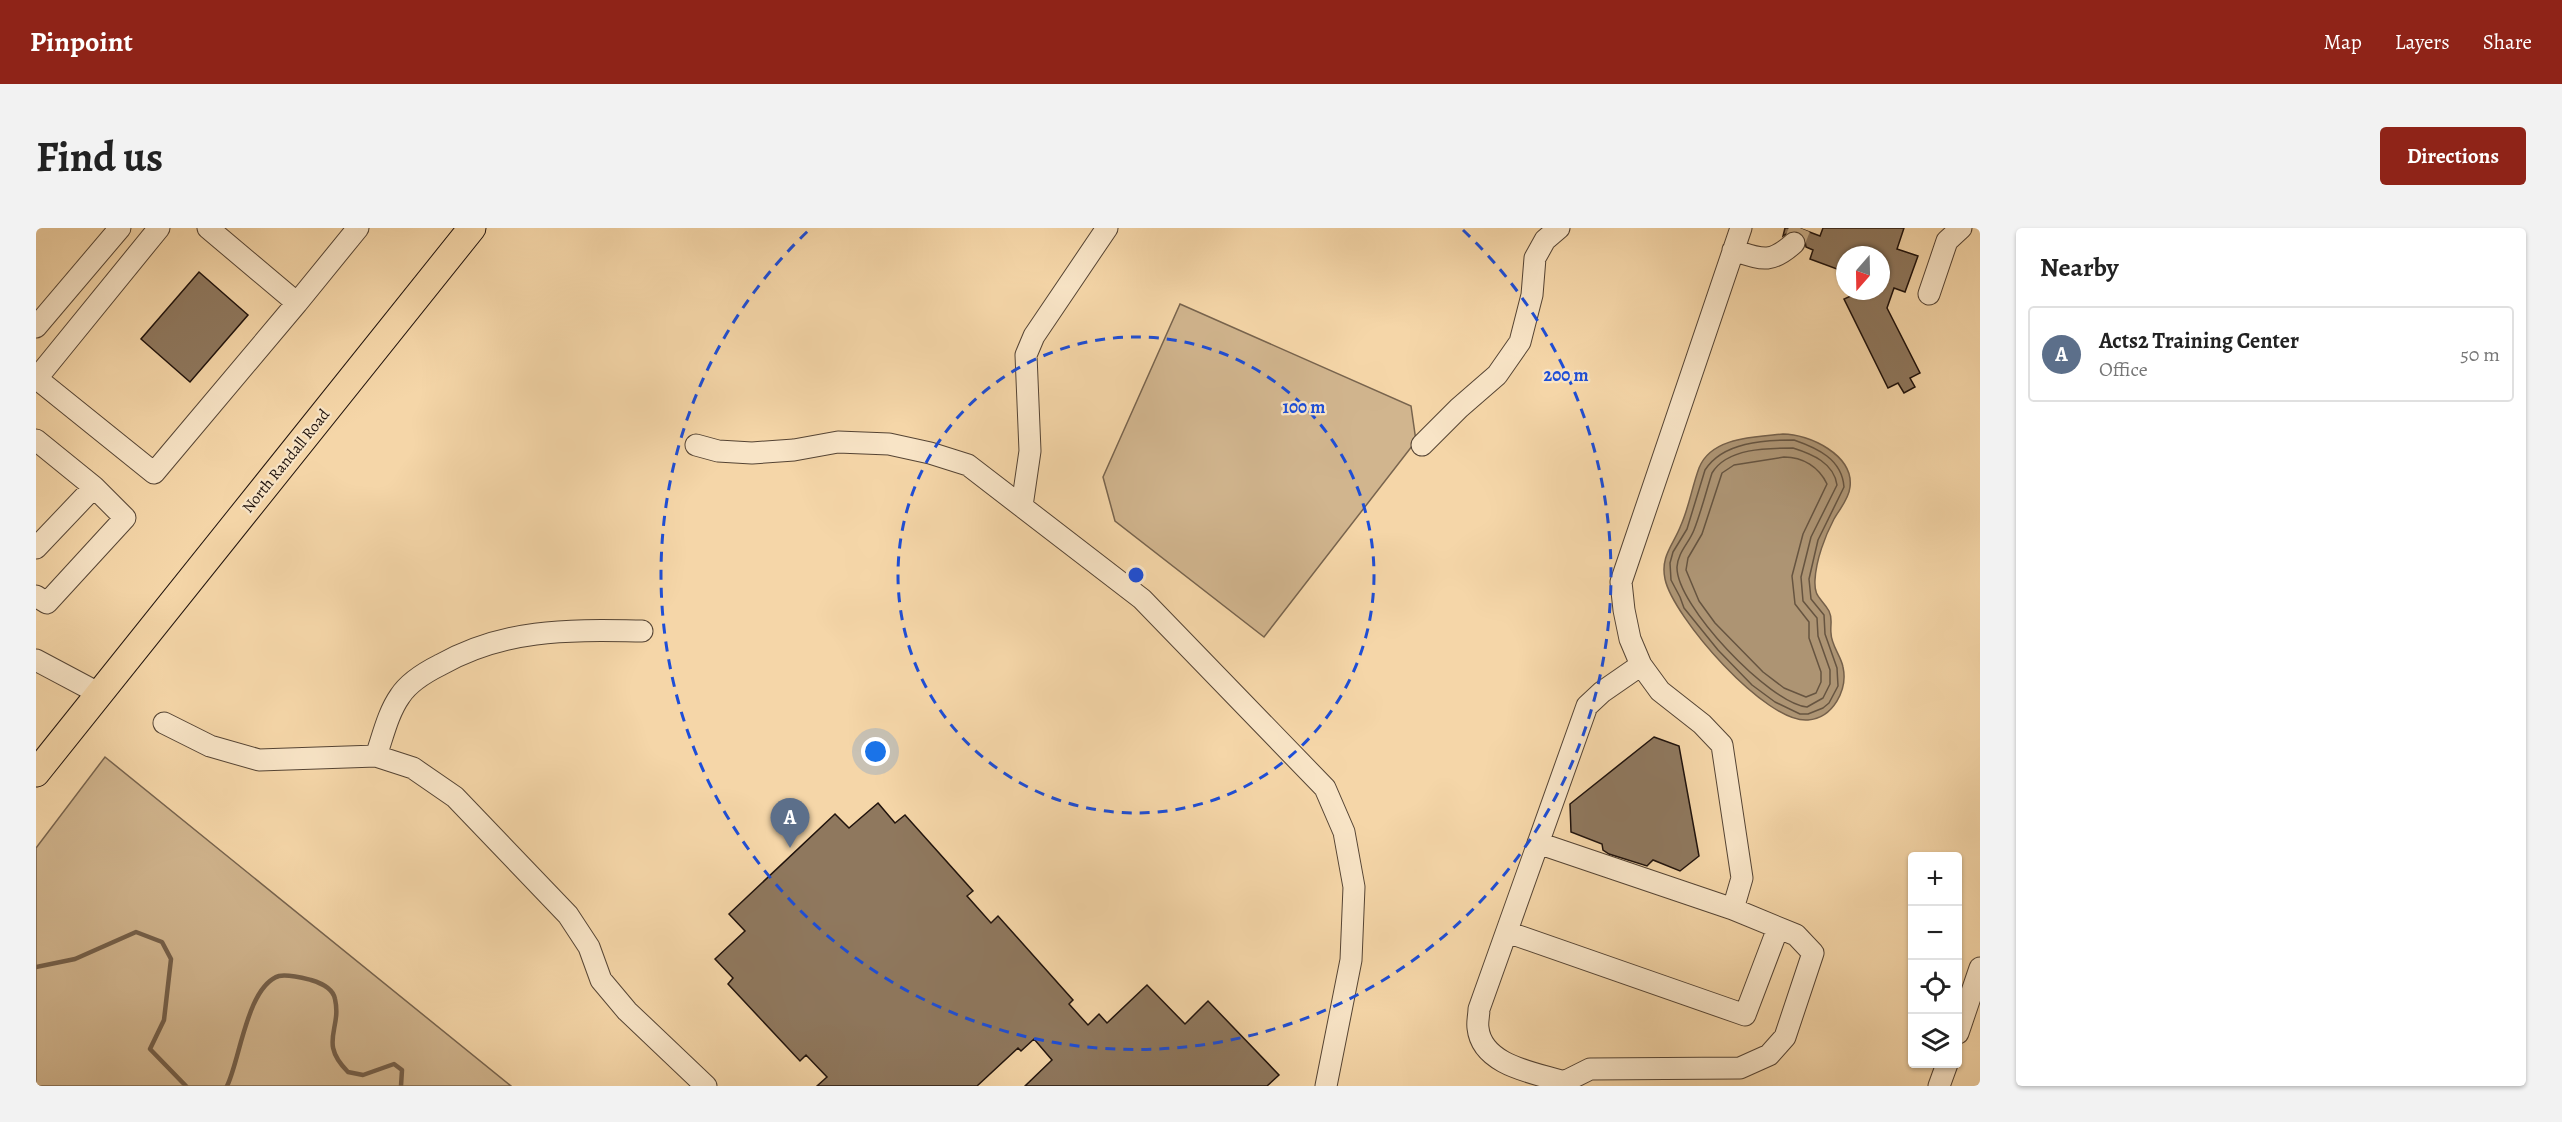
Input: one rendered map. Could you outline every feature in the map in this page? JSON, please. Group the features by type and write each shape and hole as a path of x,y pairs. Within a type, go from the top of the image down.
{"main road":[{"name":"North Randall Road","path":"36,773 472,228"}],"street":[{"path":"36,327 120,228"},
{"path":"159,228 36,378 154,473 358,228"},
{"path":"208,228 297,303"},
{"path":"1022,506 1030,451 1026,355 1034,336 1107,228"},
{"path":"1422,445 1459,408 1497,375 1520,342 1532,295 1534,258 1545,240 1559,228"},
{"path":"1733,909 1742,878 1722,745 1702,724 1660,691 1641,665 1630,639 1621,582 1741,228"},
{"path":"1929,294 1947,242 1961,228"},
{"path":"1733,250 1768,260 1782,254 1798,233"},
{"path":"36,440 94,487 125,518 47,603 36,596"},
{"path":"696,445 718,451 752,453 794,450 838,442 889,444 930,453 968,465 1142,599 1325,788 1344,832 1354,887 1351,960 1326,1086"},
{"path":"36,548 94,487"},
{"path":"376,756 388,720 400,694 423,674 447,661 501,639 567,630 642,631"},
{"path":"36,660 100,694"},
{"path":"1538,843 1733,909 1796,935 1813,953 1785,1038 1769,1055 1740,1068 1590,1069 1564,1082 1505,1063 1488,1050 1478,1030 1479,1010 1538,843 1587,706 1602,692 1641,665"},
{"path":"164,723 210,746 259,760 376,756 413,768 455,797 568,915 589,947 601,980 627,1011 706,1086"},
{"path":"1507,932 1745,1015 1778,928"},
{"path":"1967,1024 1980,968"},
{"path":"1939,1086 1946,1068"}],"shaded area":[{"path":"1180,304 1411,406 1416,441 1264,637 1115,521 1103,477"},
{"path":"105,757 511,1086 36,1086 36,848"}],"water":[{"path":"1783,434 1805,438 1828,448 1845,465 1850,487 1846,500 1824,540 1815,580 1817,594 1830,614 1831,637 1843,667 1843,685 1837,701 1825,714 1808,720 1790,717 1769,705 1746,687 1724,665 1685,618 1672,596 1664,571 1668,550 1684,518 1699,468 1705,458 1723,444 1735,440"}],"building":[{"path":"1785,228 1799,228 1820,236 1823,228 1904,228 1897,249 1918,256 1905,292 1894,288 1890,299 1890,246 1836,246 1836,269 1810,259 1813,250 1806,247 1804,235 1792,230 1783,236"},
{"path":"199,272 248,315 190,382 141,339"},
{"path":"1844,300 1890,300 1887,308 1920,373 1910,378 1915,387 1904,393 1898,383 1888,388"},
{"path":"1654,737 1679,746 1699,856 1680,871 1653,860 1647,866 1609,854 1603,850 1602,844 1571,832 1570,804"},
{"path":"878,803 895,823 905,815 973,891 967,896 991,923 998,916 1073,1000 1069,1004 1088,1025 1099,1014 1107,1023 1147,985 1185,1024 1208,1001 1279,1075 1267,1086 1025,1086 1052,1060 1034,1039 1021,1051 1018,1048 977,1086 817,1086 827,1077 806,1055 800,1061 728,984 733,978 715,959 745,931 729,914 835,814 849,828"}],"waterway":[{"path":"36,967 75,959 136,932 162,942 171,959 164,1020 150,1049 186,1086"},
{"path":"227,1086 252,1008 268,983 279,976 300,977 315,981 332,992 336,1010 334,1052 348,1072 363,1075 394,1064 402,1070 401,1086"}],"tunnel":[{"path":"1794,243 1800,228"}],"place":[{"name":"Acts2 Training Center","path":"790,848"}]}
